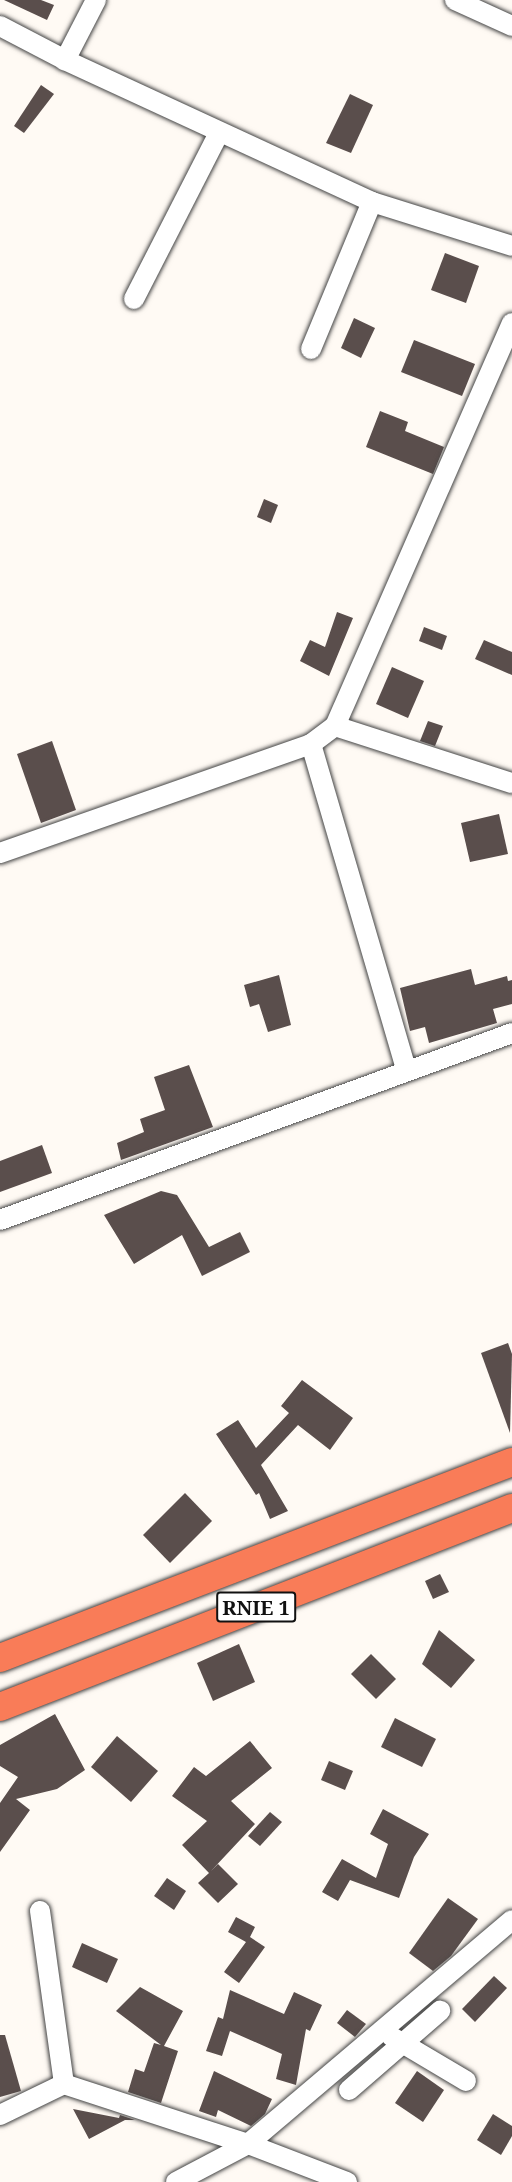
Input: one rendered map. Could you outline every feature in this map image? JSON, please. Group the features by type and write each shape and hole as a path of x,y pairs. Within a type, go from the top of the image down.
{"highway":[{"name":"RNIE 1","path":"0,1658 512,1462"},
{"name":"RNIE 1","path":"0,1707 512,1508"}],"street":[{"path":"65,60 96,0"},
{"path":"454,0 512,26"},
{"path":"0,26 219,134 372,202 512,246"},
{"path":"134,299 219,134"},
{"path":"310,349 372,202"},
{"path":"0,853 311,744 335,726 512,323"},
{"path":"335,726 512,783"},
{"path":"311,744 406,1069"},
{"path":"0,1220 406,1069 512,1033"},
{"path":"40,1911 64,2084"},
{"path":"176,2182 248,2144 384,2032 512,1920"},
{"path":"349,2090 440,2011"},
{"path":"384,2032 466,2081"},
{"path":"0,2115 64,2084 248,2144 347,2182"}],"building":[{"path":"4,0 41,0 54,5 47,20"},
{"path":"41,85 54,94 24,133 14,126"},
{"path":"350,94 373,105 351,153 326,143"},
{"path":"445,253 479,266 466,303 431,290"},
{"path":"354,318 375,328 361,358 341,348"},
{"path":"414,340 475,364 462,396 401,372"},
{"path":"380,411 408,422 405,431 444,447 433,474 366,447"},
{"path":"264,499 278,505 271,523 257,517"},
{"path":"337,612 353,618 329,676 300,661 310,640 325,647"},
{"path":"424,627 447,636 442,650 419,641"},
{"path":"484,640 512,652 512,675 475,659"},
{"path":"392,667 424,681 408,718 376,704"},
{"path":"428,721 443,726 435,746 420,741"},
{"path":"52,741 76,810 41,823 17,754"},
{"path":"499,814 508,854 470,862 461,823"},
{"path":"471,969 475,985 507,976 508,981 512,980 512,1004 493,1009 497,1023 429,1043 425,1027 410,1031 400,988"},
{"path":"279,975 291,1025 268,1032 259,1004 250,1007 244,985"},
{"path":"189,1065 213,1127 121,1160 117,1143 144,1132 140,1119 165,1110 154,1077"},
{"path":"42,1145 52,1173 0,1192 0,1161"},
{"path":"161,1191 177,1195 209,1247 240,1232 250,1252 202,1276 182,1235 134,1264 104,1215"},
{"path":"508,1343 512,1354 510,1433 481,1353"},
{"path":"302,1380 353,1418 330,1450 298,1425 261,1465 288,1511 270,1519 259,1493 256,1495 216,1434 238,1420 256,1448 289,1413 281,1406"},
{"path":"185,1493 212,1521 170,1563 143,1535"},
{"path":"440,1574 449,1592 433,1599 425,1581"},
{"path":"439,1630 475,1660 451,1688 422,1664"},
{"path":"239,1644 255,1682 213,1701 197,1663"},
{"path":"371,1654 396,1679 376,1699 351,1674"},
{"path":"55,1714 85,1770 57,1789 16,1799 30,1810 0,1852 0,1803 18,1777 0,1766 0,1745"},
{"path":"395,1718 436,1739 422,1767 381,1747"},
{"path":"117,1736 158,1771 131,1802 91,1767"},
{"path":"250,1741 272,1768 231,1801 255,1824 211,1871 218,1864 238,1884 218,1903 198,1883 209,1873 182,1845 207,1821 172,1796 194,1767 206,1776"},
{"path":"329,1761 353,1771 345,1790 321,1780"},
{"path":"383,1809 429,1834 414,1857 399,1898 350,1880 338,1901 322,1892 342,1859 376,1878 388,1844 370,1834"},
{"path":"270,1812 282,1822 260,1846 248,1836"},
{"path":"167,1878 186,1891 174,1910 154,1896"},
{"path":"448,1898 478,1919 451,1956 433,1971 409,1953"},
{"path":"236,1917 255,1927 250,1937 265,1947 239,1983 224,1972 246,1942 228,1932"},
{"path":"82,1943 118,1959 107,1983 72,1967"},
{"path":"494,1976 507,1988 475,2022 462,2009"},
{"path":"140,1987 183,2011 164,2046 178,2051 161,2103 128,2092 135,2069 144,2072 154,2043 161,2045 116,2011"},
{"path":"230,1990 284,2014 294,1992 322,2005 310,2031 306,2029 296,2085 276,2079 282,2054 230,2031 222,2056 206,2051 218,2017 223,2019"},
{"path":"347,2010 366,2024 355,2037 337,2023"},
{"path":"0,2035 5,2035 21,2091 0,2097"},
{"path":"214,2071 272,2099 265,2114 251,2126 218,2110 216,2117 199,2111"},
{"path":"417,2071 444,2090 423,2122 395,2103"},
{"path":"73,2109 119,2118 120,2115 135,2120 125,2120 89,2139"},
{"path":"493,2114 512,2126 512,2136 501,2155 477,2140"}]}
